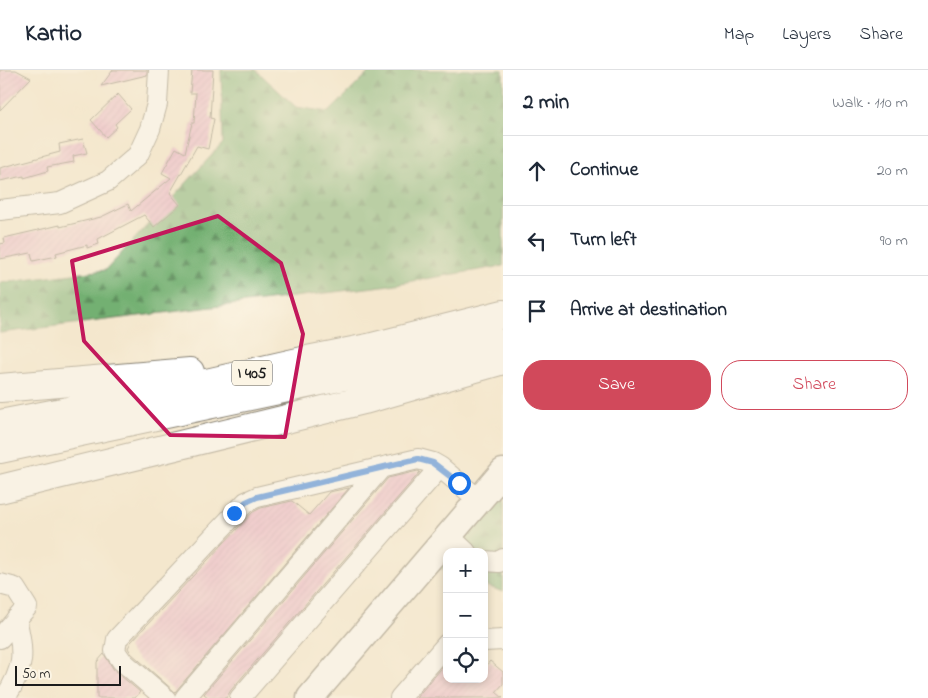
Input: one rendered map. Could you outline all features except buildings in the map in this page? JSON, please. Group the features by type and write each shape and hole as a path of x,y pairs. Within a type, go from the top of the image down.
{"highway":[{"name":"I 405","path":"0,412 211,369 503,303"},
{"name":"I 405","path":"0,424 167,392 368,348 503,314"},
{"name":"I 405","path":"0,449 503,343"},
{"name":"I 405","path":"0,462 503,358"},
{"path":"0,489 364,400 503,358"},
{"path":"0,388 211,369"}],"main road":[{"path":"314,697 424,563 457,544 479,500 503,472"}],"street":[{"path":"0,210 60,203 108,181 138,155 150,128 157,104 159,70"},
{"path":"156,697 115,651 117,639 246,502 257,497 418,459 440,467 479,500"},
{"path":"240,698 440,467"},
{"path":"185,698 381,468"},
{"path":"488,561 499,562 503,559"},
{"path":"0,584 15,588 27,607 0,638"},
{"path":"5,698 15,683 22,666 22,641 16,619"},
{"path":"488,641 503,640"},
{"path":"400,698 443,649"}],"highlighted area":[{"path":"218,216 281,263 303,334 285,437 170,435 84,341 72,261"}],"green space":[{"path":"221,70 256,70 296,107 329,112 371,70 503,70 503,266 383,286 0,333 0,283 106,270 223,143"},
{"path":"503,472 503,592 488,586 488,548 443,548 443,570 424,563"}],"route":[{"path":"234,513 246,502 257,497 418,459 440,467 459,483"}]}
